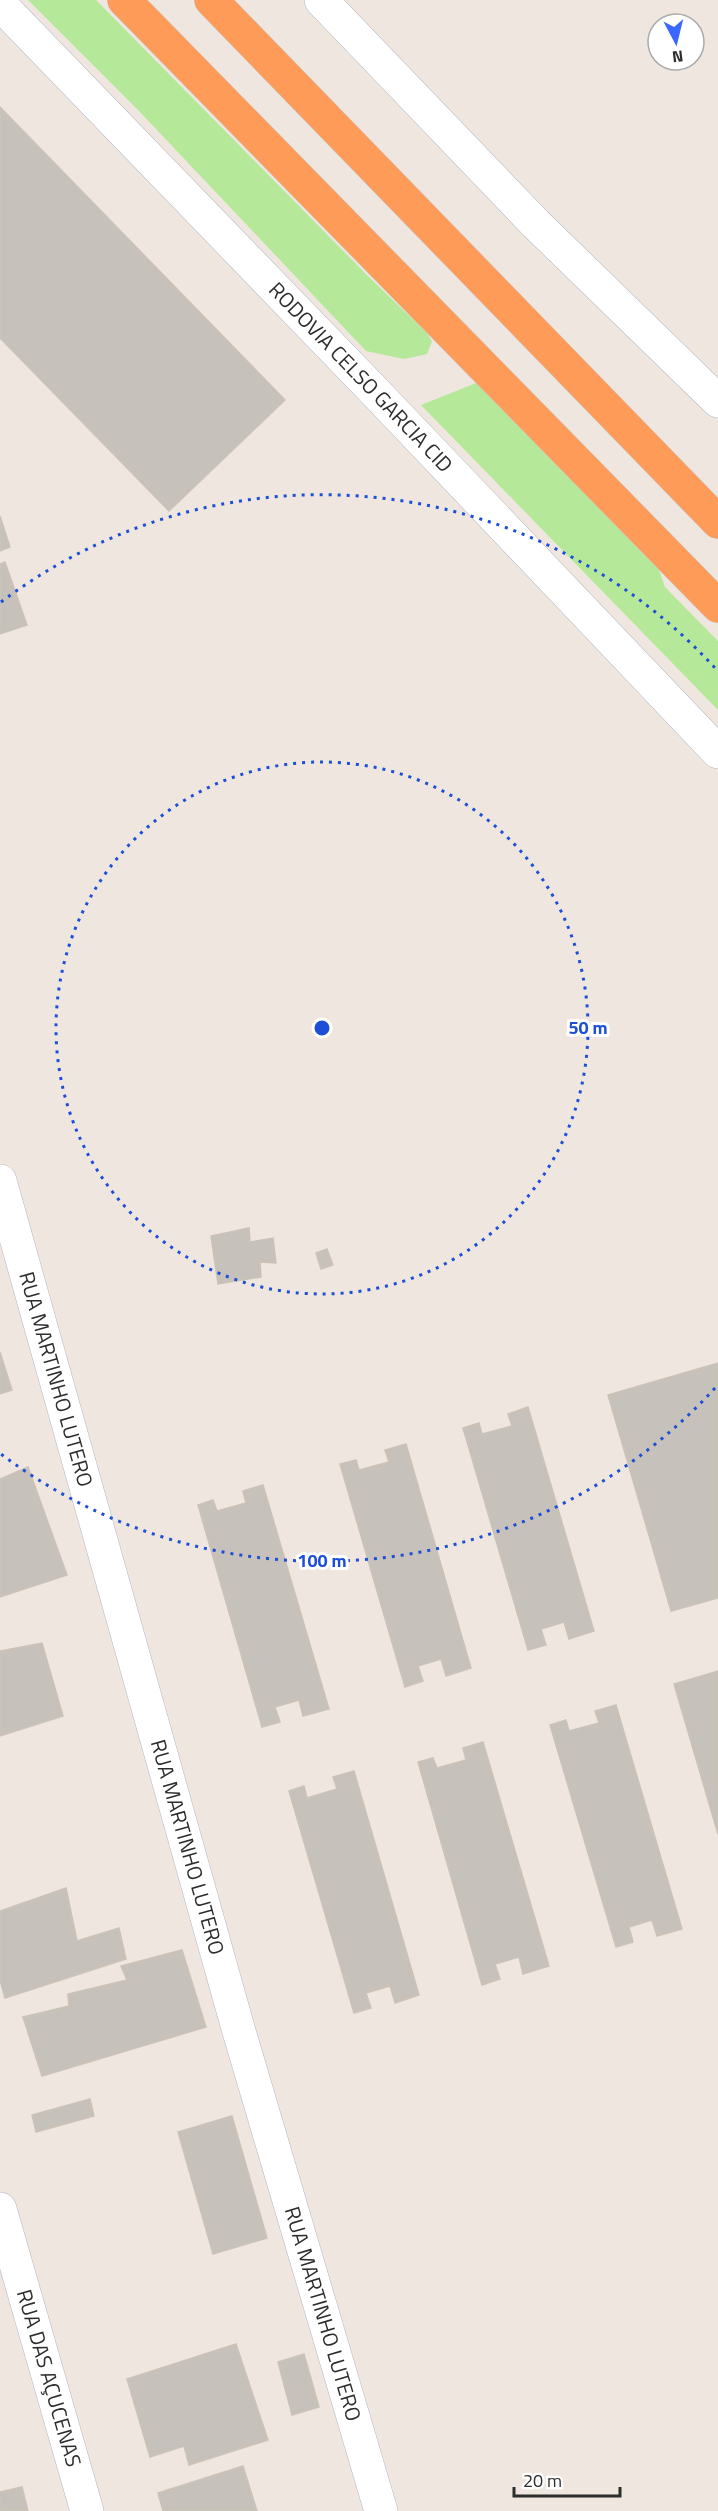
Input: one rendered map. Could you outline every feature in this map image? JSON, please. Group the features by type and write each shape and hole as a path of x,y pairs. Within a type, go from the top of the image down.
{"highway":[{"path":"124,0 718,606"},
{"path":"211,0 718,522"}],"street":[{"path":"321,0 536,224 718,401"},
{"name":"RODOVIA CELSO GARCIA CID","path":"0,4 380,397 718,752"},
{"name":"RUA MARTINHO LUTERO","path":"0,1181 238,2028 381,2511"},
{"name":"RUA DAS AÇUCENAS","path":"0,2209 11,2286 87,2511"}],"green space":[{"path":"28,0 96,0 426,332 432,341 427,354 404,359 366,351 139,111"},
{"path":"476,383 659,570 665,587 718,641 718,710 421,405"}],"building":[{"path":"0,107 285,400 169,511 0,338"},
{"path":"0,516 10,547 0,551"},
{"path":"5,562 27,625 0,634 0,564"},
{"path":"249,1228 250,1242 273,1238 276,1263 260,1262 261,1277 218,1284 211,1236"},
{"path":"327,1249 333,1265 321,1269 316,1253"},
{"path":"0,1352 12,1390 0,1394"},
{"path":"718,1363 718,1598 671,1611 608,1395"},
{"path":"528,1407 594,1631 569,1639 564,1622 541,1629 546,1645 528,1650 463,1428 479,1423 482,1434 512,1426 508,1414"},
{"path":"406,1444 471,1668 446,1676 441,1659 418,1666 423,1681 405,1687 340,1464 356,1460 359,1470 389,1462 385,1450"},
{"path":"28,1467 67,1575 0,1597 0,1479"},
{"path":"263,1485 329,1709 303,1716 299,1700 275,1707 280,1722 262,1727 198,1505 213,1500 217,1511 246,1503 243,1491"},
{"path":"42,1643 63,1716 0,1736 0,1651"},
{"path":"718,1671 718,1834 674,1684"},
{"path":"616,1705 682,1929 657,1936 652,1920 629,1927 633,1942 616,1947 550,1725 566,1720 569,1731 599,1723 595,1711"},
{"path":"483,1742 549,1966 523,1974 519,1957 495,1964 500,1979 482,1985 418,1762 433,1758 437,1768 466,1760 463,1748"},
{"path":"354,1771 419,1995 395,2003 390,1986 366,1993 371,2008 354,2013 289,1791 304,1786 307,1798 337,1789 333,1777"},
{"path":"66,1888 77,1941 119,1928 126,1959 5,1998 0,1980 0,1911"},
{"path":"182,1950 206,2027 42,2076 23,2017 69,2006 68,1994 127,1980 121,1966"},
{"path":"90,2099 94,2116 36,2132 32,2115"},
{"path":"232,2116 267,2238 213,2254 178,2132"},
{"path":"236,2344 268,2440 189,2465 184,2446 150,2457 127,2379"},
{"path":"304,2354 319,2407 292,2415 278,2362"},
{"path":"243,2466 257,2511 163,2511 158,2493"},
{"path":"22,2487 28,2511 0,2511 0,2492"}]}
